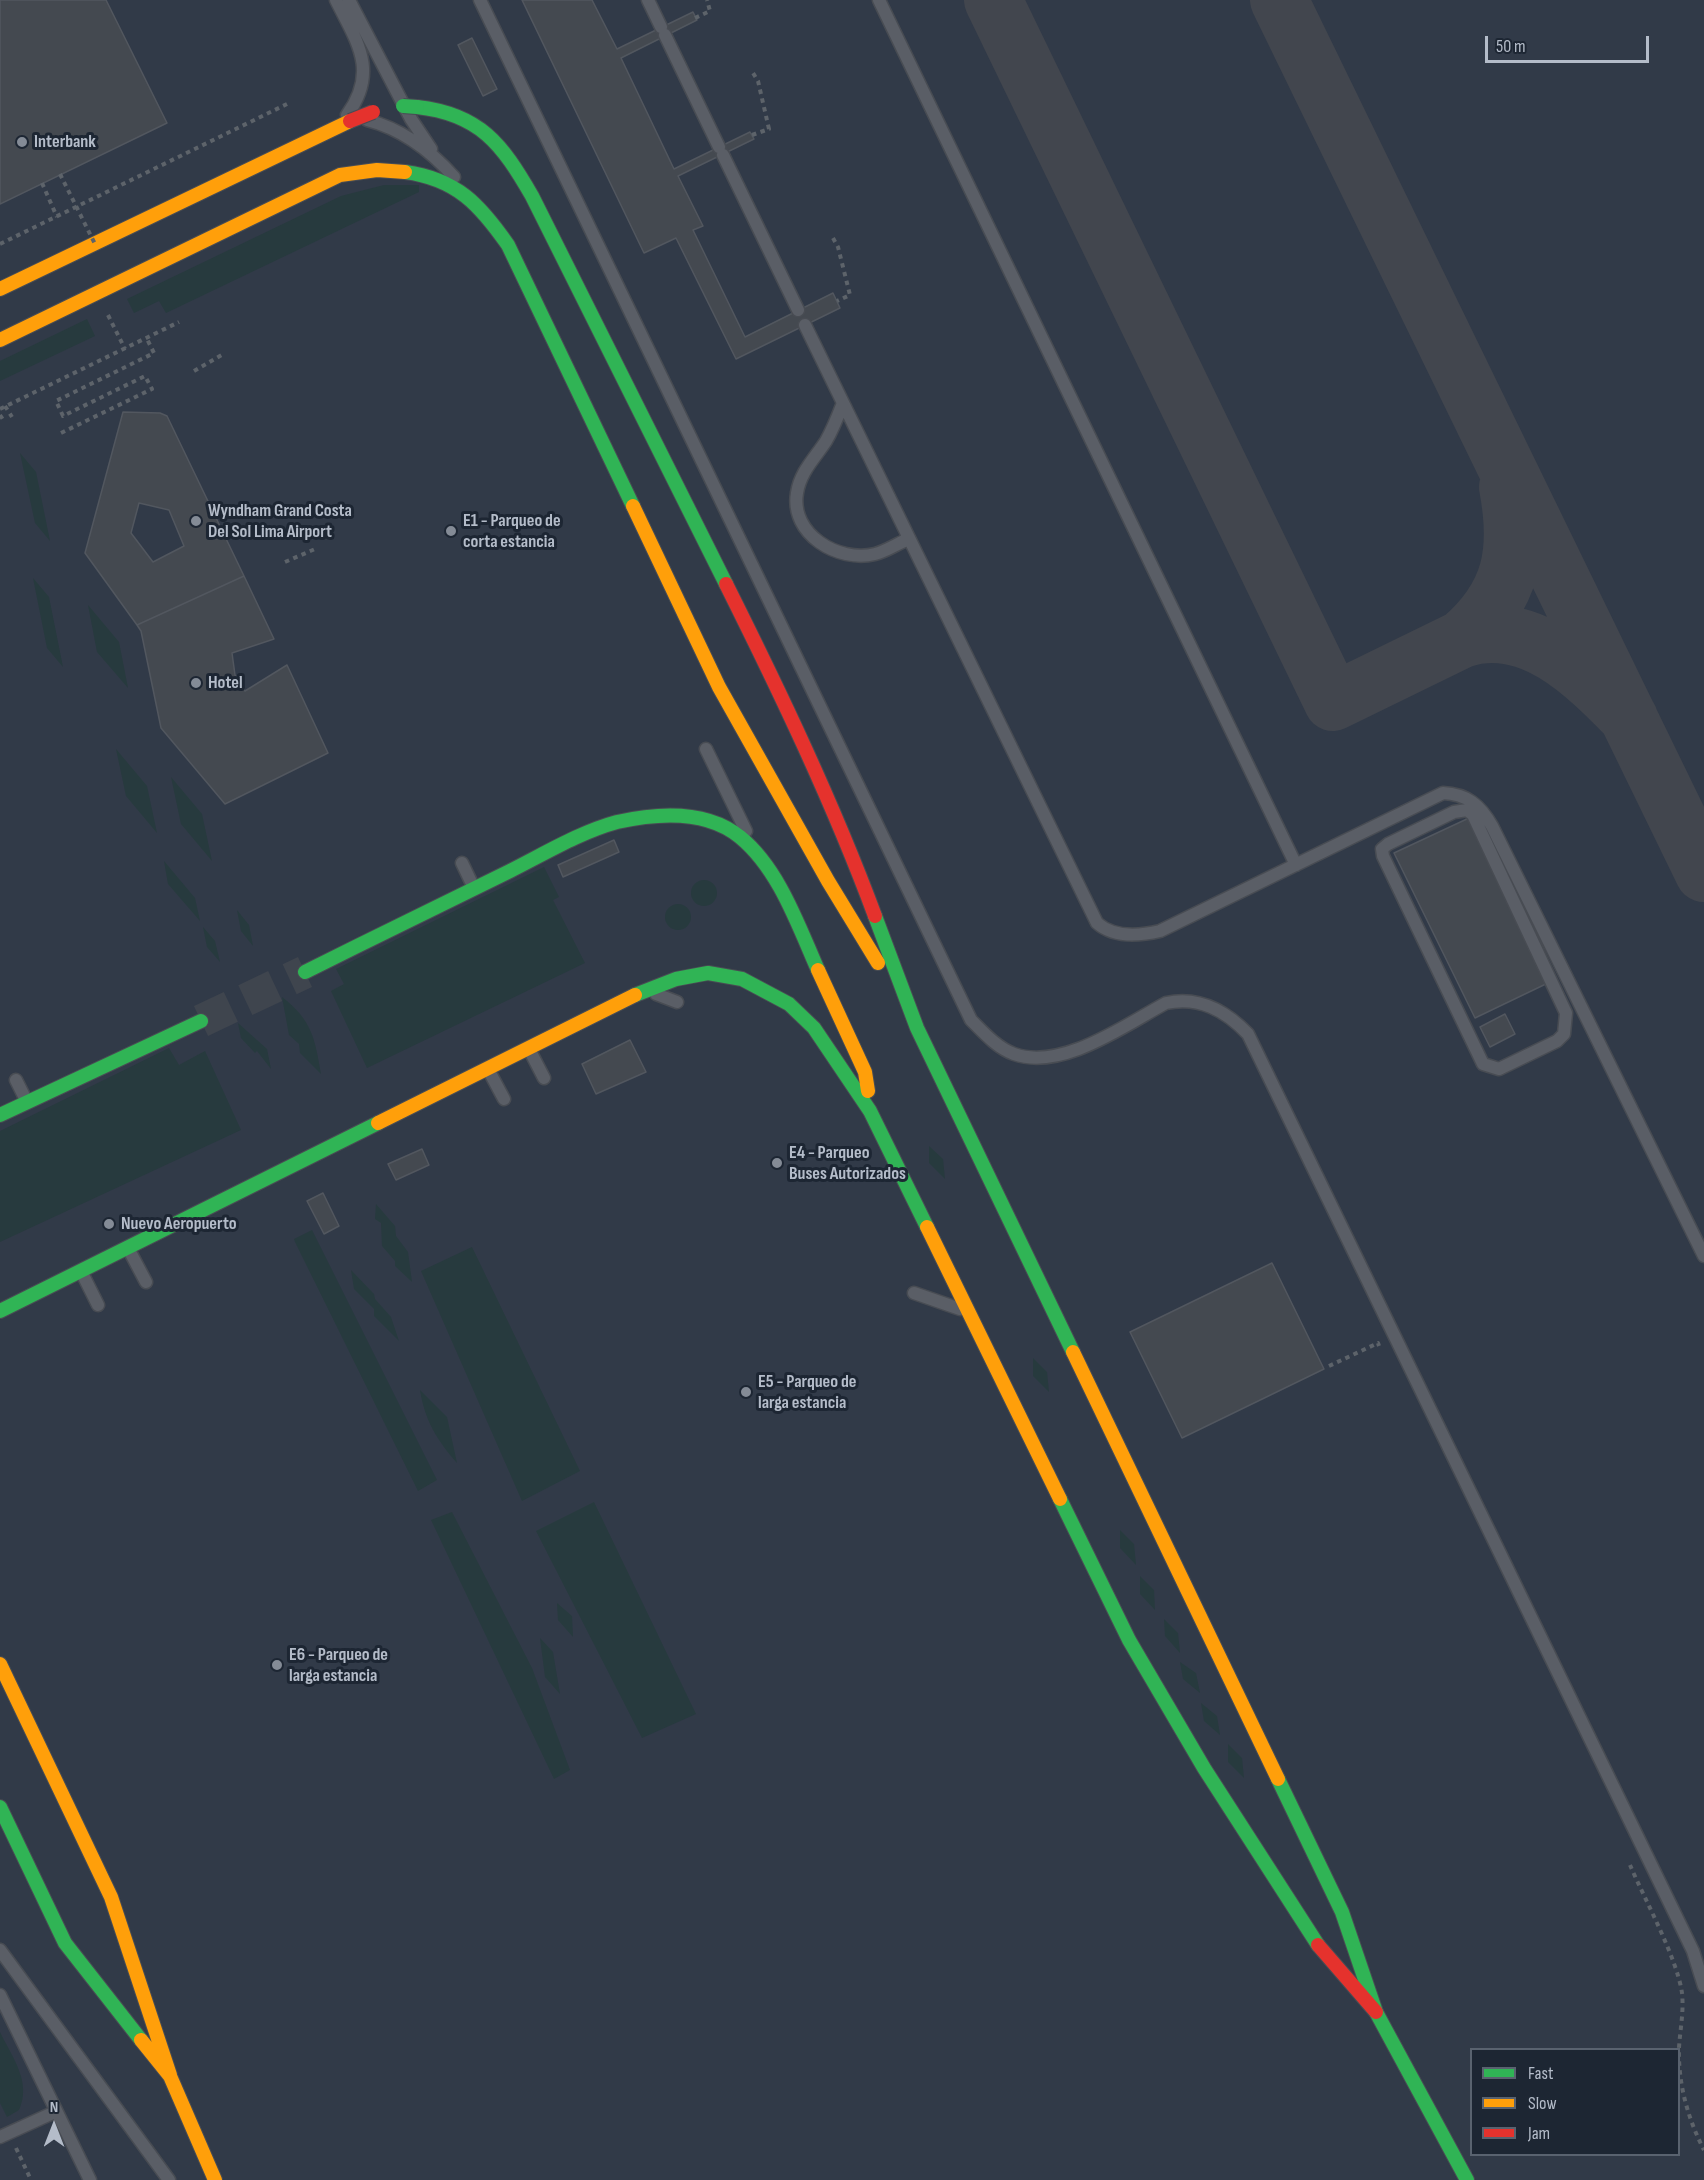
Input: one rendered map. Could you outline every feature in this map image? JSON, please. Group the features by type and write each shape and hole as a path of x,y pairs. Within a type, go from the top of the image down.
{"main road":[{"path":"0,290 350,121 388,109 429,108 459,115 481,126 513,161 765,662 855,862 917,1028 1342,1912 1377,2012 1467,2180"},
{"path":"0,340 340,175 366,170 394,169 421,175 453,187 481,207 508,245 719,687 828,881 917,1028"},
{"path":"305,972 598,828 630,818 666,814 697,818 728,830 755,851 783,894 865,1072 870,1111"},
{"path":"0,1311 646,990 686,976 709,973 744,980 772,993 813,1027 850,1088 870,1111 1129,1640 1204,1768 1328,1959 1377,2012"},
{"path":"0,1116 201,1021"},
{"path":"0,1664 111,1897 170,2076 215,2180"},
{"path":"0,1807 65,1943 170,2076"}],"lane":[{"path":"336,0 364,62 362,84 354,105 346,116"},
{"path":"349,0 411,119 437,157 481,207"},
{"path":"480,0 971,1020 990,1039 1013,1054 1040,1058 1062,1056 1166,1003 1184,999 1207,1004 1221,1012 1248,1034 1688,1940 1704,1986"},
{"path":"648,0 798,310"},
{"path":"879,0 1296,865"},
{"path":"0,277 317,122 346,116 371,121 398,133 437,157"},
{"path":"806,325 1092,916 1103,929 1138,935 1160,932 1443,793 1459,794 1474,802 1485,815 1537,917 1704,1256"},
{"path":"843,403 826,440 801,478 797,493 798,519 805,530 825,546 853,554 876,554 909,538"},
{"path":"706,749 755,851"},
{"path":"1467,810 1473,815 1525,923 1564,1004 1567,1023 1564,1035 1557,1041 1499,1069 1490,1068 1483,1064 1383,856 1382,849 1454,812 1467,810"},
{"path":"462,862 474,888"},
{"path":"1525,923 1537,917"},
{"path":"646,990 677,1002"},
{"path":"529,1048 544,1078"},
{"path":"488,1069 504,1099"},
{"path":"16,1080 28,1103"},
{"path":"128,1247 146,1282"},
{"path":"80,1270 98,1305"},
{"path":"914,1293 966,1311"},
{"path":"0,1950 169,2180"},
{"path":"0,1995 90,2180"},
{"path":"0,2137 56,2112"}],"path":[{"path":"695,18 710,11 707,0"},
{"path":"752,135 769,129 758,81 753,73"},
{"path":"0,244 287,104"},
{"path":"60,174 95,244"},
{"path":"42,183 57,217"},
{"path":"833,238 838,247 850,295 837,301"},
{"path":"106,312 125,350"},
{"path":"0,409 179,322"},
{"path":"61,433 152,389 145,376 63,416 56,401 154,354 147,339"},
{"path":"194,370 225,354"},
{"path":"5,406 12,417"},
{"path":"0,416 4,421"},
{"path":"285,562 315,549"},
{"path":"1329,1366 1378,1342 1383,1353"},
{"path":"1629,1863 1679,1978 1683,2011 1679,2048"},
{"path":"1680,2061 1689,2117 1704,2150"}],"shaded area":[{"path":"0,0 1704,0 1704,2180 0,2180"}],"green space":[{"path":"384,185 419,185 419,192 166,313 159,301 134,313 127,299 341,196"},
{"path":"87,319 95,336 0,381 0,361"},
{"path":"20,453 36,472 50,541 35,523"},
{"path":"33,578 49,597 63,667 47,648"},
{"path":"88,605 119,642 128,688 97,652"},
{"path":"116,749 147,786 157,833 126,796"},
{"path":"171,777 202,814 212,861 181,824"},
{"path":"164,861 195,898 200,921 168,884"},
{"path":"544,867 559,897 553,900 585,963 367,1068 331,991 344,984 336,969"},
{"path":"704,880 713,884 717,893 713,902 704,906 695,902 691,893 695,884"},
{"path":"678,904 687,908 691,917 687,926 678,930 669,926 665,917 669,908"},
{"path":"237,910 249,925 253,946 241,931"},
{"path":"203,927 215,941 220,962 207,947"},
{"path":"282,997 306,1022 317,1050 321,1074 300,1053 299,1044 289,1035"},
{"path":"238,1023 267,1049 271,1069 257,1051 255,1053 241,1038"},
{"path":"169,1048 179,1065 205,1051 241,1130 0,1242 0,1131"},
{"path":"929,1146 943,1159 945,1179 929,1163"},
{"path":"376,1204 395,1226 396,1236 408,1252 412,1282 395,1266 395,1261 382,1246 381,1223 375,1219"},
{"path":"312,1230 437,1480 418,1491 295,1242 294,1239"},
{"path":"472,1247 580,1471 522,1501 421,1271"},
{"path":"351,1270 374,1294 375,1299 391,1317 399,1341 374,1316 374,1309 354,1289"},
{"path":"1033,1358 1047,1372 1049,1392 1033,1376"},
{"path":"420,1390 447,1417 457,1463 433,1430"},
{"path":"594,1502 696,1714 642,1738 536,1531"},
{"path":"452,1512 532,1668 570,1770 554,1779 431,1520"},
{"path":"1120,1530 1134,1544 1136,1565 1120,1548"},
{"path":"1140,1576 1154,1590 1155,1610 1140,1594"},
{"path":"557,1603 572,1616 573,1637 558,1620"},
{"path":"1164,1619 1178,1633 1180,1653 1165,1636"},
{"path":"540,1638 553,1652 560,1694 545,1677"},
{"path":"1180,1662 1196,1673 1200,1693 1183,1679"},
{"path":"1201,1703 1217,1716 1220,1735 1204,1721"},
{"path":"1228,1744 1242,1758 1244,1778 1228,1762"},
{"path":"0,2032 19,2070 23,2090 19,2110 7,2117 0,2103"}],"building":[{"path":"0,0 106,0 167,123 0,204"},
{"path":"522,0 592,0 617,49 693,12 697,20 621,58 674,169 750,132 754,139 678,176 703,226 693,230 745,337 833,293 840,308 736,359 676,238 644,253"},
{"path":"472,38 497,89 483,96 458,45"},
{"name":"Wyndham Grand Costa Del Sol Lima Airport","path":"123,412 160,413 167,416 244,576 137,625 85,553","holes":["139,503 169,510 184,546 153,562 131,533"]},
{"name":"Hotel","path":"244,576 274,639 232,653 235,675 245,691 287,665 328,753 225,804 161,728 141,631 137,625"},
{"path":"1469,818 1550,982 1475,1018 1394,853"},
{"path":"614,840 619,852 563,877 558,865"},
{"path":"1505,1014 1515,1034 1490,1047 1480,1027"},
{"path":"630,1040 646,1072 596,1094 582,1064"},
{"path":"422,1149 429,1165 396,1180 388,1164"},
{"path":"323,1193 339,1226 324,1234 307,1201"},
{"path":"1272,1263 1324,1369 1182,1438 1130,1332"}],"taxiway":[{"path":"993,0 1333,702 1462,639 1487,634 1510,635 1533,642 1554,653 1594,684 1629,718"},
{"path":"1279,0 1704,873"},
{"path":"1462,639 1479,623 1492,606 1502,589 1508,571 1513,532 1508,487"}],"tunnel":[{"path":"201,1021 305,972"}],"traffic: fast":[{"path":"403,106 417,107"},
{"path":"417,107 439,111 473,125 487,135 510,161 532,196 726,584"},
{"path":"405,172 439,181 466,196 477,206 508,245 633,506"},
{"path":"305,972 589,831 632,819 665,816 697,818 712,822 727,828 754,850 777,881 818,970"},
{"path":"875,916 917,1028 1073,1352"},
{"path":"635,995 676,979 708,973 742,979 789,1004 814,1028 870,1111 927,1227"},
{"path":"0,1115 201,1021"},
{"path":"0,1311 378,1123"},
{"path":"1060,1499 1129,1640 1204,1768 1318,1945"},
{"path":"1278,1779 1342,1912 1376,2012 1467,2180"},
{"path":"0,1807 65,1943 141,2040"}],"traffic: slow":[{"path":"0,289 350,121"},
{"path":"0,340 340,175 377,170 405,172"},
{"path":"633,506 719,687 828,881 878,963"},
{"path":"818,970 865,1072 868,1091"},
{"path":"378,1123 635,995"},
{"path":"927,1227 1060,1499"},
{"path":"1073,1352 1278,1779"},
{"path":"0,1664 111,1897 170,2075"},
{"path":"141,2040 170,2076 215,2180"}],"traffic: jam":[{"path":"350,121 373,112"},
{"path":"726,584 805,748 842,832 875,916"},
{"path":"1318,1945 1376,2012"}],"place":[{"name":"Interbank","path":"22,142"},
{"name":"Wyndham Grand Costa Del Sol Lima Airport","path":"196,521"},
{"name":"E1 - Parqueo de corta estancia","path":"451,531"},
{"name":"Hotel","path":"196,683"},
{"name":"E4 - Parqueo Buses Autorizados","path":"777,1163"},
{"name":"Nuevo Aeropuerto","path":"109,1224"},
{"name":"E5 - Parqueo de larga estancia","path":"746,1392"},
{"name":"E6 - Parqueo de larga estancia","path":"277,1665"}]}
